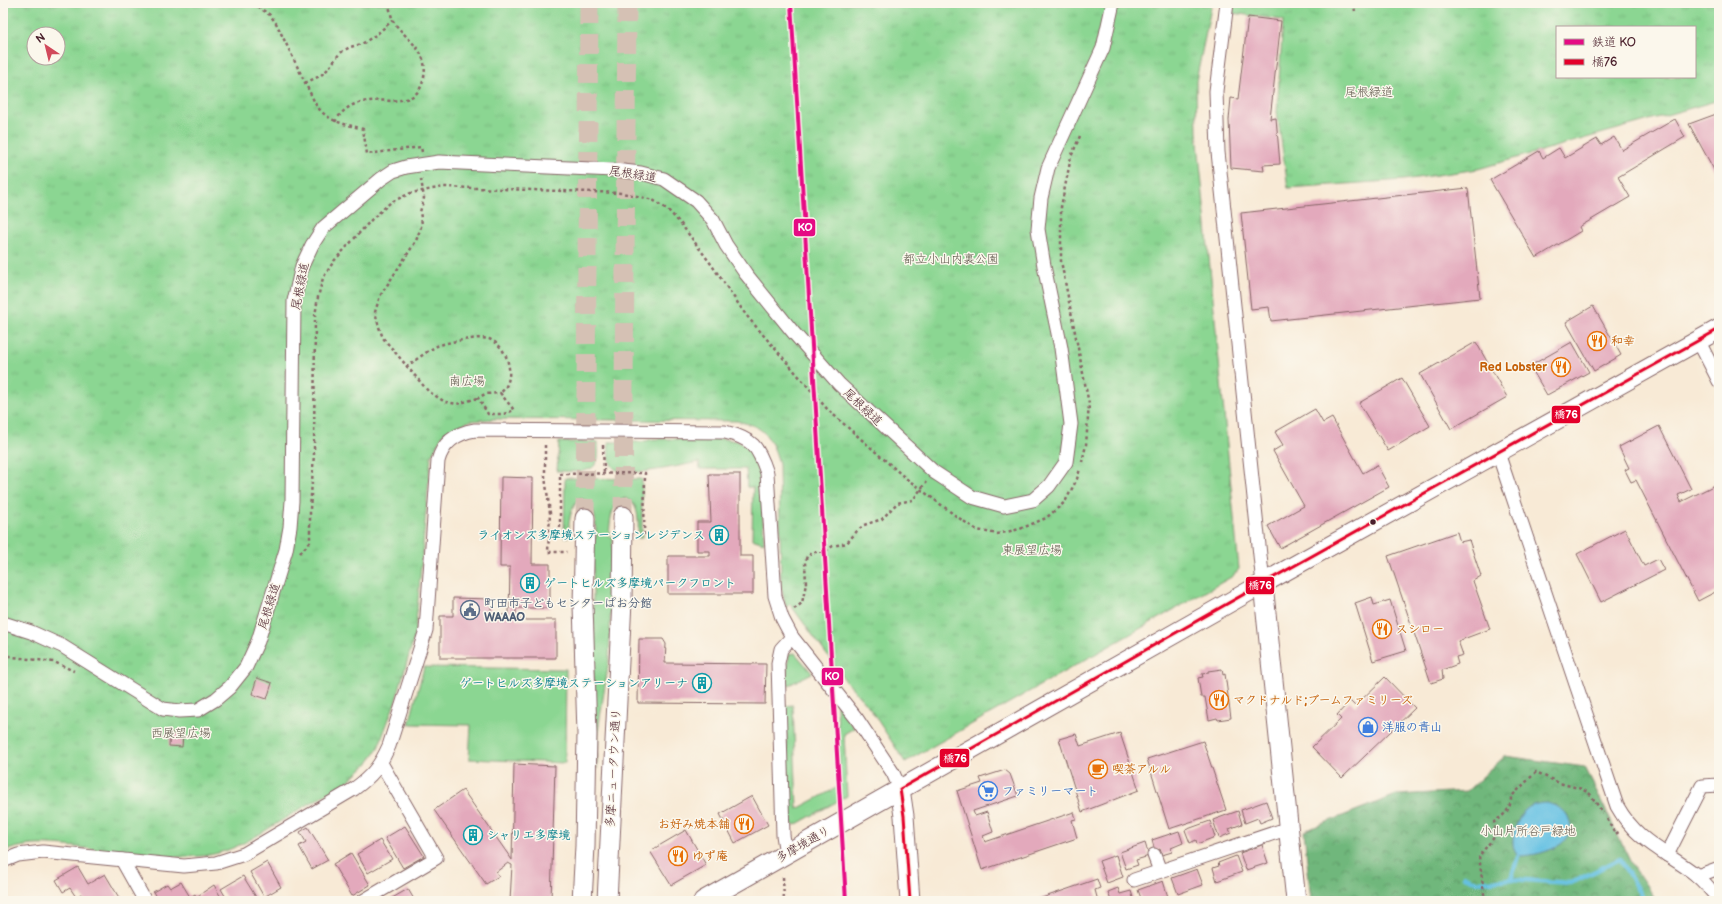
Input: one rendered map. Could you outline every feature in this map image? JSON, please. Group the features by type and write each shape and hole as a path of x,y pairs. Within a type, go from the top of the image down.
{"street":[{"name":"尾根緑道","path":"3,623 31,632 62,646 163,709 179,711 198,710 216,700 230,687 246,667 258,641 286,550 292,501 294,301 302,266 312,245 323,228 381,179 393,171 422,164 439,162 614,170 641,173 664,179 696,201 713,220 726,245 746,274 793,332 839,384 934,472 972,497 1004,506 1033,500 1049,486 1066,462 1071,424 1061,348 1038,229 1040,198 1048,168 1103,48 1113,3"},
{"path":"1227,3 1216,91 1218,152 1296,901"},
{"name":"多摩境通り","path":"703,901 1263,584 1719,329"},
{"path":"1698,340 1719,382"},
{"path":"3,861 18,855 43,852 184,866 201,866 228,860 244,854 354,789 369,777 381,763 389,746 425,638 438,461 440,453 451,439 465,432 475,430 725,432 740,435 752,442 761,456 767,473 776,596 782,618 792,637 857,719 892,773 900,789 904,816 910,901"},
{"path":"1498,453 1614,799 1622,815 1635,832 1652,846 1697,876 1719,899"},
{"name":"多摩ニュータウン通り","path":"608,901 622,601 623,516"},
{"name":"多摩ニュータウン通り","path":"582,901 585,846 587,734 584,605 585,518"},
{"path":"786,854 783,835 778,663 781,649 792,637"},
{"path":"363,901 436,858 381,763"},
{"path":"1667,855 1702,786 1719,785"},
{"path":"1134,880 1289,828"},
{"path":"1154,855 1160,871"},
{"path":"122,860 145,901"},
{"path":"1697,876 1719,868"}],"path":[{"path":"253,3 270,15 276,23 316,105 323,115 335,122 363,129 367,154 421,147 421,180 424,198 420,212 422,224 416,241 380,296 375,312 383,338 406,367 428,391 445,402 457,404 478,398 485,394 500,393 505,389 509,380 509,365 501,348 490,339 474,339 437,347 406,367"},
{"path":"335,122 344,109 358,102 371,100 404,101 410,98 420,88 424,78 424,69 420,52 393,20 388,3"},
{"path":"1353,3 1355,11"},
{"path":"305,83 320,76 327,70 340,53 350,47 362,44 377,34 393,20"},
{"path":"280,568 290,562 310,542 310,509 314,454 315,316 323,278 334,261 372,219 391,202 411,193 444,187 622,193 653,200 668,210 681,224 711,264 746,315 828,410 903,476 921,488 913,500 897,503 882,519 864,525 847,543 832,546 824,552 813,552 807,556 805,562 806,584 802,603 790,611"},
{"path":"478,398 488,414 504,414 514,410 500,393"},
{"path":"545,430 545,477 550,513 548,552 571,552"},
{"path":"603,443 604,473"},
{"path":"560,534 560,474 645,473 644,535"},
{"path":"3,654 13,657 54,662 76,673"},
{"path":"1486,901 1479,856 1496,835 1494,822 1509,810 1511,806 1511,797 1536,772 1559,783 1582,788 1590,794 1615,834"},
{"path":"783,877 784,901"}],"green space":[{"name":"都立小山内裏公園","path":"3,3 1212,3 1196,81 1197,132 1239,569 1233,576 905,762 869,707 845,680 790,604 786,607 781,586 779,465 772,444 762,431 753,426 737,421 494,419 470,421 443,434 431,456 415,634 396,700 378,748 369,762 347,782 255,837 235,847 213,854 172,857 43,845 23,846 3,852"},
{"name":"尾根緑道","path":"1233,3 1719,3 1719,100 1478,169 1403,180 1288,188 1277,112 1283,20 1232,13"},
{"path":"653,439 724,439 737,441 746,446 753,454 761,473 764,543 752,539 753,487 747,487 746,469 700,469 699,462 644,472 632,472 615,469 611,464 609,457 609,442 641,442"},
{"path":"559,442 598,442 598,456 596,464 587,470 575,472 557,471"},
{"path":"565,478 642,479 642,538 638,538 638,515 636,509 630,501 625,498 616,504 611,520 609,537 613,537 609,660 599,724 597,769 593,656 593,538 596,538 596,523 590,504 587,500 580,499 576,503 572,512 569,522 568,537 564,537"},
{"path":"795,653 812,673 785,687 789,654"},
{"path":"424,667 566,669 565,763 469,759 471,725 409,724"},
{"path":"837,703 854,728 844,734 847,796 795,825 790,823 785,706 793,705 797,809 840,786"},
{"name":"小山片所谷戸緑地","path":"1505,756 1585,767 1631,863 1657,901 1311,901 1304,831 1396,795 1467,791"}],"water":[{"path":"1547,803 1562,809 1565,812 1569,820 1571,831 1565,840 1556,847 1535,854 1518,856 1514,847 1513,839 1516,824 1525,810 1529,807"}],"building":[{"path":"1248,17 1281,21 1270,119 1276,118 1280,164 1263,165 1264,171 1231,168 1229,120 1231,98 1238,99"},
{"path":"1719,113 1719,179 1689,124"},
{"path":"1675,119 1685,137 1618,177 1630,197 1579,227 1581,231 1536,258 1490,180 1539,151 1543,158 1559,148 1565,158 1597,139 1601,145 1614,137 1622,150"},
{"path":"1468,188 1480,298 1271,321 1269,307 1251,309 1241,213"},
{"path":"1593,306 1621,355 1594,371 1566,322"},
{"path":"1476,342 1507,397 1451,429 1420,374"},
{"path":"1572,342 1589,372 1547,395 1530,366"},
{"path":"1402,378 1430,426 1388,451 1359,403"},
{"path":"1315,409 1323,423 1332,418 1363,473 1377,465 1389,487 1280,548 1268,526 1304,506 1273,451 1283,445 1275,432"},
{"path":"1659,426 1691,489 1678,495 1681,502 1719,483 1719,590 1698,601 1636,480 1631,482 1625,470 1629,468 1619,447"},
{"name":"ライオンズ多摩境ステーションレジデンス","path":"709,474 740,474 740,556 753,556 753,594 668,594 668,556 710,556 710,551 697,551 697,522 711,522"},
{"name":"ゲートヒルズ多摩境パークフロント","path":"501,477 533,478 532,564 550,564 550,608 516,608 516,620 556,620 556,658 440,658 440,616 453,616 453,598 491,599 491,615 509,615 510,567 500,567"},
{"path":"1625,529 1644,566 1658,559 1664,570 1601,602 1577,554"},
{"path":"1457,532 1460,542 1469,540 1481,576 1473,581 1490,629 1458,641 1463,655 1456,657 1458,664 1442,670 1443,679 1431,683 1388,556"},
{"path":"1372,597 1374,605 1390,600 1406,651 1373,661 1355,603"},
{"name":"ゲートヒルズ多摩境ステーションアリーナ","path":"639,639 663,639 666,644 665,663 766,664 765,704 638,703"},
{"path":"1222,669 1223,675 1225,674 1231,718 1218,720 1217,718 1209,720 1205,697 1201,697 1198,678 1203,677 1202,674 1208,673 1208,671"},
{"path":"1385,677 1415,708 1342,778 1312,747 1341,719 1337,715 1350,701 1355,706"},
{"path":"257,678 272,683 267,699 252,694"},
{"path":"170,732 183,734 182,747 169,746"},
{"path":"1120,733 1139,790 1082,812 1059,739 1076,734 1080,746"},
{"path":"1203,741 1226,810 1169,829 1147,759"},
{"name":"シャリエ多摩境","path":"514,764 555,766 551,901 510,901 512,865 508,863 496,872 499,876 486,884 434,810 463,790 512,860"},
{"path":"1005,770 1010,774 1018,796 973,811 975,816 987,812 993,832 983,836 985,842 1074,812 1076,819 1072,820 1077,838 982,870 957,791 982,783 980,778"},
{"path":"752,796 768,825 735,843 720,814"},
{"path":"1266,801 1272,818 1260,823 1258,818 1245,823 1241,810"},
{"path":"1238,811 1242,824 1229,829 1231,833 1219,838 1213,820"},
{"path":"1210,821 1215,837 1197,844 1196,840 1190,843 1185,830"},
{"path":"405,826 424,856 403,868 385,838"},
{"path":"308,827 328,860 312,869 299,846 306,842 300,832"},
{"path":"686,830 706,865 671,885 650,851"},
{"path":"1179,831 1183,843 1171,848 1172,852 1162,855 1160,849 1155,851 1152,840"},
{"path":"380,840 392,859 368,873 357,854"},
{"path":"1145,843 1149,856 1136,860 1138,865 1126,869 1120,852"},
{"path":"1262,845 1268,863 1246,870 1240,853"},
{"path":"351,853 370,885 352,896 333,864"},
{"path":"1116,855 1123,877 1107,883 1099,861"},
{"path":"1236,856 1242,872 1217,881 1213,868 1219,866 1218,863"},
{"path":"267,862 281,887 264,897 250,872"},
{"path":"78,867 88,884 105,874 121,901 85,901 81,894 76,897 70,888 63,892 56,880"},
{"path":"1197,869 1203,885 1178,894 1172,878"},
{"path":"243,876 256,897 250,901 228,901 221,889"},
{"path":"1097,879 1100,888 1095,890 1098,901 1033,901"},
{"path":"1163,881 1168,897 1157,901 1142,901 1138,890"},
{"path":"181,882 190,897 195,894 196,897 214,885 223,901 159,901 153,892 167,884 170,888"},
{"path":"1118,888 1120,894 1131,891 1134,901 1111,901 1108,892"},
{"path":"408,889 415,901 387,901"}],"waterway":[{"path":"1518,856 1511,879 1571,883 1620,859 1644,901"},
{"path":"1464,876 1477,882 1511,879"}],"tunnel":[{"path":"585,518 589,3"},
{"path":"623,516 627,3"}],"rail line":[{"name":"KO","path":"791,3 846,901"}],"transit line":[{"name":"橋76","path":"910,901 904,816 900,789 1285,571 1719,329"}],"place":[{"name":"和幸","path":"1597,341"},
{"name":"Red Lobster","path":"1561,367"},
{"name":"ライオンズ多摩境ステーションレジデンス","path":"719,535"},
{"name":"ゲートヒルズ多摩境パークフロント","path":"530,583"},
{"name":"町田市子どもセンターぱお分館 WAAAO","path":"470,610"},
{"name":"スシロー","path":"1382,629"},
{"name":"ゲートヒルズ多摩境ステーションアリーナ","path":"702,683"},
{"name":"マクドナルド;ブームファミリーズ","path":"1219,700"},
{"name":"洋服の青山","path":"1368,727"},
{"name":"喫茶アルル","path":"1098,769"},
{"name":"ファミリーマート","path":"988,791"},
{"name":"お好み焼本舗","path":"744,824"},
{"name":"シャリエ多摩境","path":"473,835"},
{"name":"ゆず庵","path":"678,856"}],"park label":[{"name":"南広場","path":"467,381"},
{"name":"東展望広場","path":"1032,550"},
{"name":"西展望広場","path":"181,733"}]}
